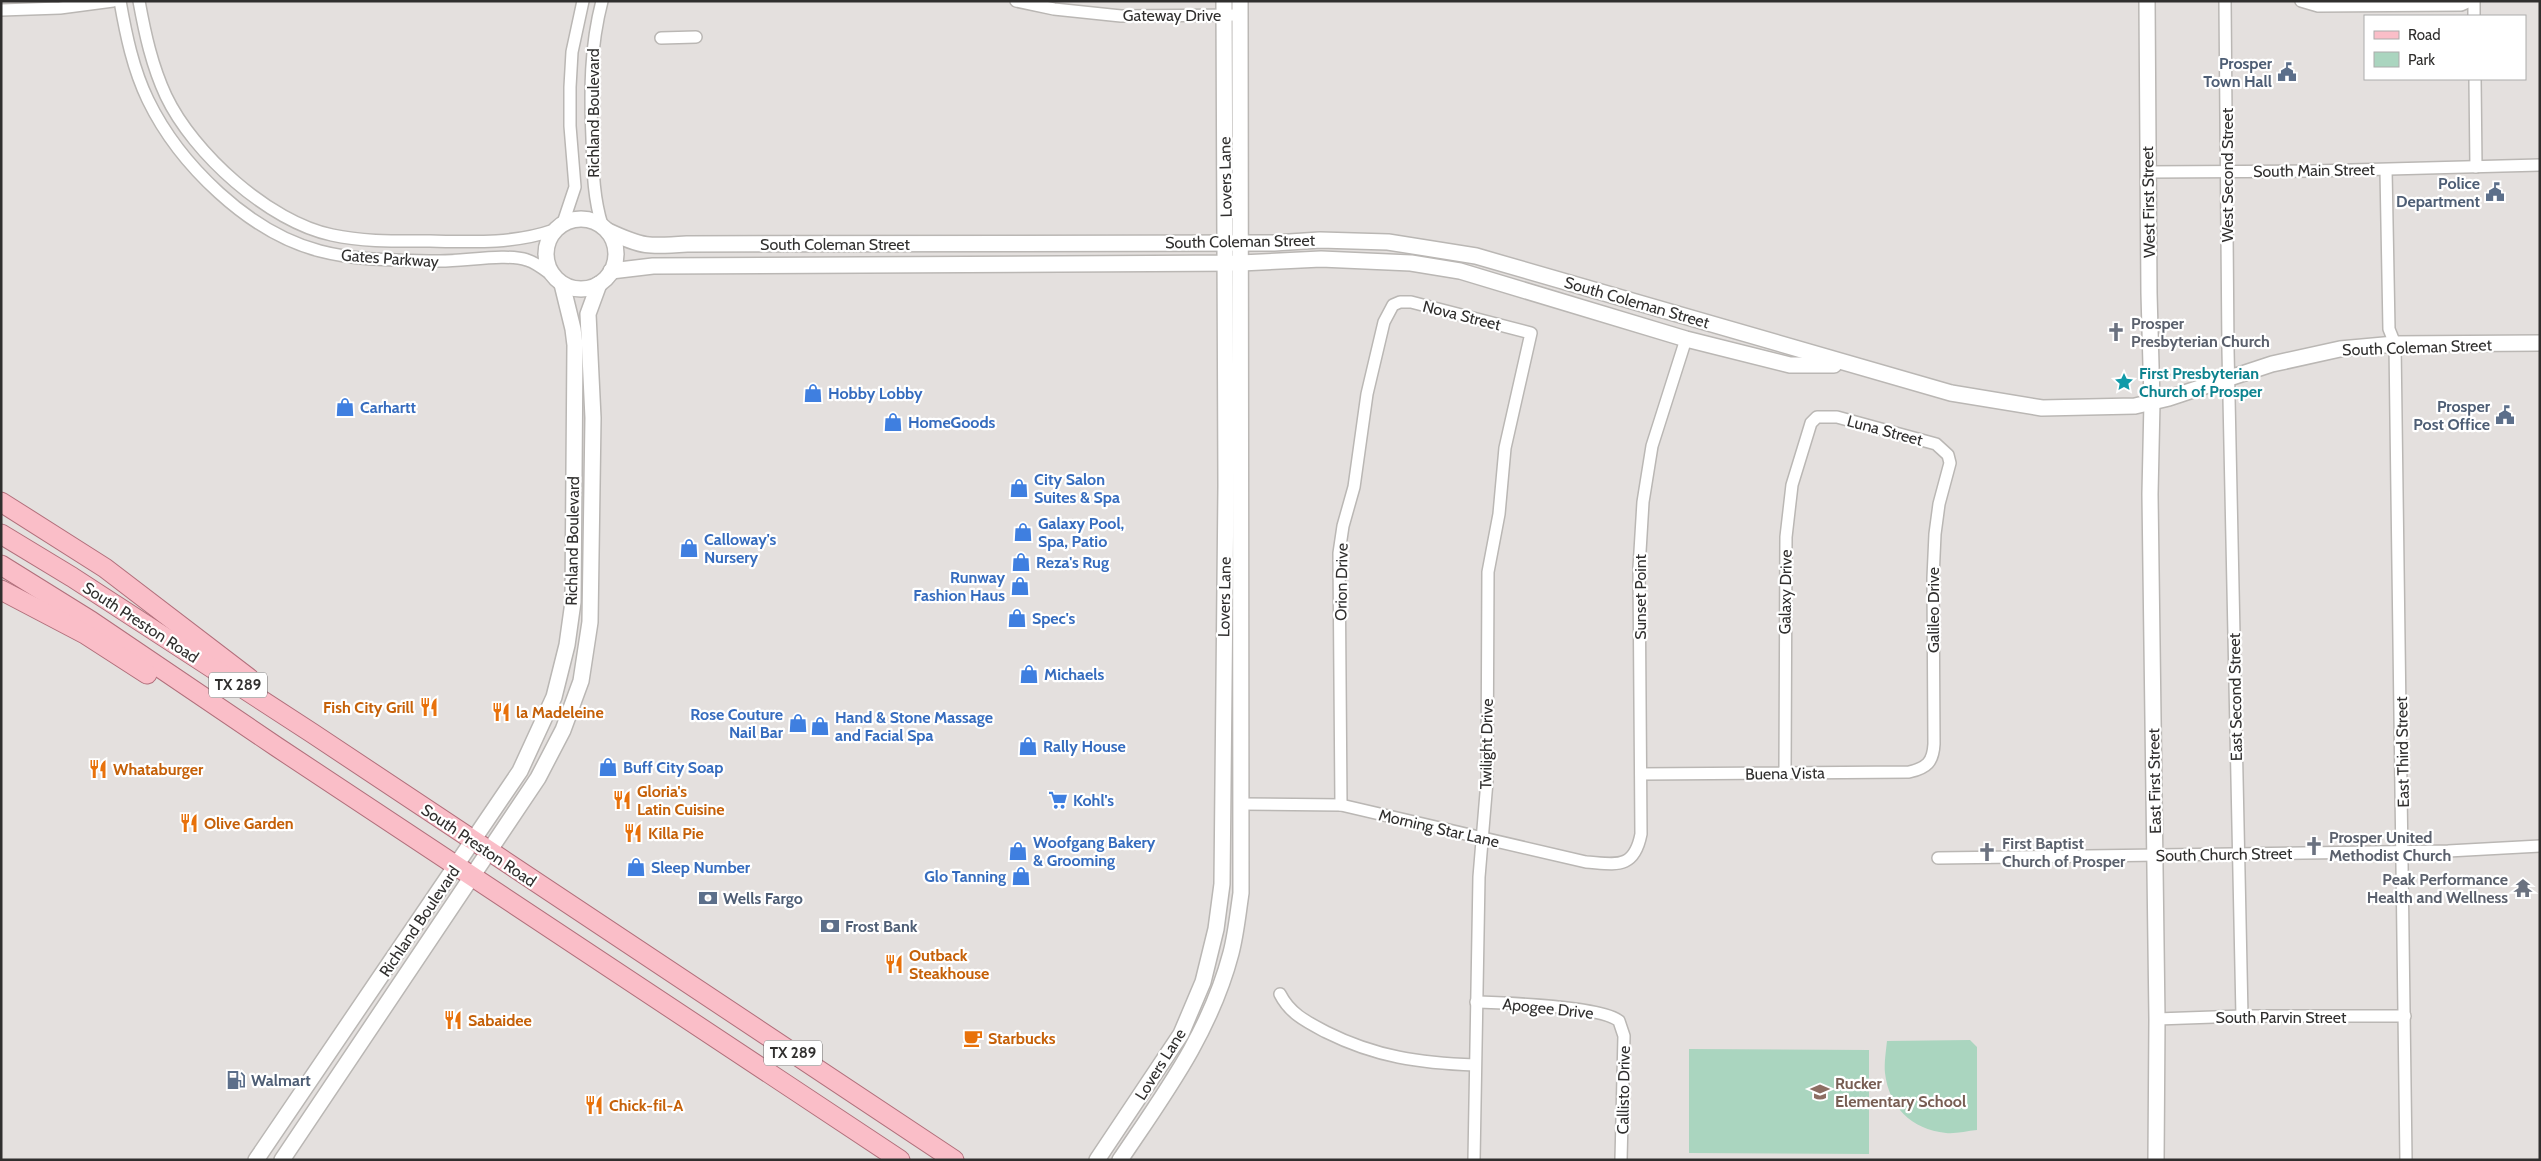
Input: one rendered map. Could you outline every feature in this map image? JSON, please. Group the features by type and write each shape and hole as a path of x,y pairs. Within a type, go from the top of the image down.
{"main road":[{"path":"1,502 105,568 252,681 312,733"},
{"name":"South Preston Road","path":"1,534 88,587 312,733 954,1160"},
{"name":"South Preston Road","path":"1,565 91,621 256,733 900,1160"},
{"path":"1,590 85,634 169,688 256,733"}],"street":[{"path":"1,10 60,8 113,1"},
{"name":"Gates Parkway","path":"120,1 132,56 148,99 166,131 189,162 220,194 255,221 295,243 318,251 368,260 443,262 518,258 537,264 557,280"},
{"name":"Gates Parkway","path":"139,1 145,34 166,97 192,136 213,160 264,205 298,223 331,235 374,240 442,242 516,241 558,227"},
{"name":"Richland Boulevard","path":"558,227 575,187 570,126 570,87 572,52 583,1"},
{"name":"Richland Boulevard","path":"602,1 592,50 590,88 593,189 604,228"},
{"name":"Gateway Drive","path":"1016,1 1054,9 1121,16 1240,8"},
{"name":"West First Street","path":"2147,1 2147,172 2152,402"},
{"name":"West Second Street","path":"2225,1 2229,378"},
{"path":"2302,1 2318,6 2461,5 2472,1 2474,15"},
{"name":"Lovers Lane","path":"1120,1160 1185,1064 1203,1029 1231,953 1241,893 1242,804 1225,263 1224,8"},
{"name":"Lovers Lane","path":"1097,1160 1181,1034 1203,982 1216,930 1222,884 1241,263 1240,8"},
{"path":"661,38 696,38"},
{"path":"2474,80 2476,167"},
{"name":"South Main Street","path":"2147,172 2386,170 2540,165"},
{"name":"East Third Street","path":"2386,170 2389,329 2395,344 2406,1160"},
{"path":"574,218 587,219 604,228 614,241 616,253 611,271 599,284 581,290 557,280 547,265 545,253 547,241 558,227 574,218"},
{"name":"South Coleman Street","path":"604,228 632,242 652,247 731,244 1320,240 1388,242 1476,256 1951,393 2042,408 2115,407 2152,402 2316,353 2395,344 2540,343"},
{"path":"442,242 443,262"},
{"path":"979,243 979,264"},
{"path":"995,243 995,264"},
{"path":"731,244 731,266"},
{"name":"South Coleman Street","path":"611,271 653,266 1241,263 1353,260 1421,264 1460,271 1686,339 1790,365 1858,366"},
{"name":"Richland Boulevard","path":"256,1160 520,771 535,742 554,697 568,644 573,602 575,345 573,329 557,280"},
{"name":"Richland Boulevard","path":"282,1160 489,852 550,757 563,730 581,681 592,597 592,369 588,314 599,284"},
{"name":"Nova Street","path":"1393,305 1400,302 1411,302 1531,333"},
{"name":"Orion Drive","path":"1341,805 1339,553 1343,526 1354,487 1367,394 1384,322 1393,305"},
{"path":"1686,339 1693,318"},
{"name":"Twilight Drive","path":"1474,1160 1476,1002 1482,838 1488,781 1488,572 1500,514 1505,448 1531,333"},
{"name":"Sunset Point","path":"1632,858 1638,848 1641,834 1640,568 1643,502 1652,446 1686,339"},
{"name":"East Second Street","path":"2229,378 2242,1016"},
{"name":"East First Street","path":"2152,402 2150,494 2154,856 2158,1019 2156,1160"},
{"name":"Luna Street","path":"1818,417 1837,417 1936,444 1948,455"},
{"name":"Galaxy Drive","path":"1785,772 1786,537 1792,485 1810,423 1818,417"},
{"path":"573,456 592,455"},
{"name":"Galileo Drive","path":"1928,765 1933,757 1934,744 1934,534 1939,504 1949,469 1948,455"},
{"name":"Buena Vista","path":"1641,774 1909,772 1928,765"},
{"path":"1223,803 1242,804"},
{"name":"Morning Star Lane","path":"1242,804 1341,805 1586,862 1617,865 1632,858"},
{"name":"South Church Street","path":"1938,858 2097,854 2154,856 2238,852 2403,852 2540,846"},
{"path":"1280,994 1287,1007 1304,1020 1354,1046 1388,1056 1429,1063 1475,1065"},
{"name":"Apogee Drive","path":"1476,1002 1538,1005 1604,1014 1620,1020"},
{"name":"South Parvin Street","path":"2158,1019 2242,1016 2405,1016"},
{"name":"Callisto Drive","path":"1620,1020 1624,1036 1622,1160"},
{"path":"330,1053 346,1063"}],"green space":[{"path":"1970,1040 1977,1047 1977,1130 1946,1133 1933,1131 1912,1121 1897,1106 1887,1085 1885,1057 1887,1041"},
{"path":"1689,1049 1869,1050 1869,1154 1689,1153"}],"place":[{"name":"Prosper Town Hall","path":"2287,72"},
{"name":"Police Department","path":"2495,192"},
{"name":"Prosper Presbyterian Church","path":"2116,332"},
{"name":"First Presbyterian Church of Prosper","path":"2124,382"},
{"name":"Hobby Lobby","path":"813,393"},
{"name":"Carhartt","path":"345,407"},
{"name":"Prosper Post Office","path":"2505,415"},
{"name":"HomeGoods","path":"893,422"},
{"name":"City Salon Suites & Spa","path":"1019,488"},
{"name":"Galaxy Pool, Spa, Patio","path":"1023,532"},
{"name":"Calloway's Nursery","path":"689,548"},
{"name":"Reza's Rug","path":"1021,562"},
{"name":"Runway Fashion Haus","path":"1020,586"},
{"name":"Spec's","path":"1017,618"},
{"name":"Michaels","path":"1029,674"},
{"name":"Fish City Grill","path":"429,707"},
{"name":"la Madeleine","path":"501,712"},
{"name":"Rose Couture Nail Bar","path":"798,723"},
{"name":"Hand & Stone Massage and Facial Spa","path":"820,726"},
{"name":"Rally House","path":"1028,746"},
{"name":"Buff City Soap","path":"608,767"},
{"name":"Whataburger","path":"98,769"},
{"name":"Gloria's Latin Cuisine","path":"622,800"},
{"name":"Kohl's","path":"1058,800"},
{"name":"Olive Garden","path":"189,823"},
{"name":"Killa Pie","path":"633,833"},
{"name":"Prosper United Methodist Church","path":"2314,846"},
{"name":"Woofgang Bakery & Grooming","path":"1018,851"},
{"name":"First Baptist Church of Prosper","path":"1987,852"},
{"name":"Sleep Number","path":"636,867"},
{"name":"Glo Tanning","path":"1021,876"},
{"name":"Peak Performance Health and Wellness","path":"2523,888"},
{"name":"Wells Fargo","path":"708,898"},
{"name":"Frost Bank","path":"830,926"},
{"name":"Outback Steakhouse","path":"894,964"},
{"name":"Sabaidee","path":"453,1020"},
{"name":"Starbucks","path":"973,1038"},
{"name":"Walmart","path":"236,1080"},
{"name":"Rucker Elementary School","path":"1820,1092"},
{"name":"Chick-fil-A","path":"594,1105"}]}
